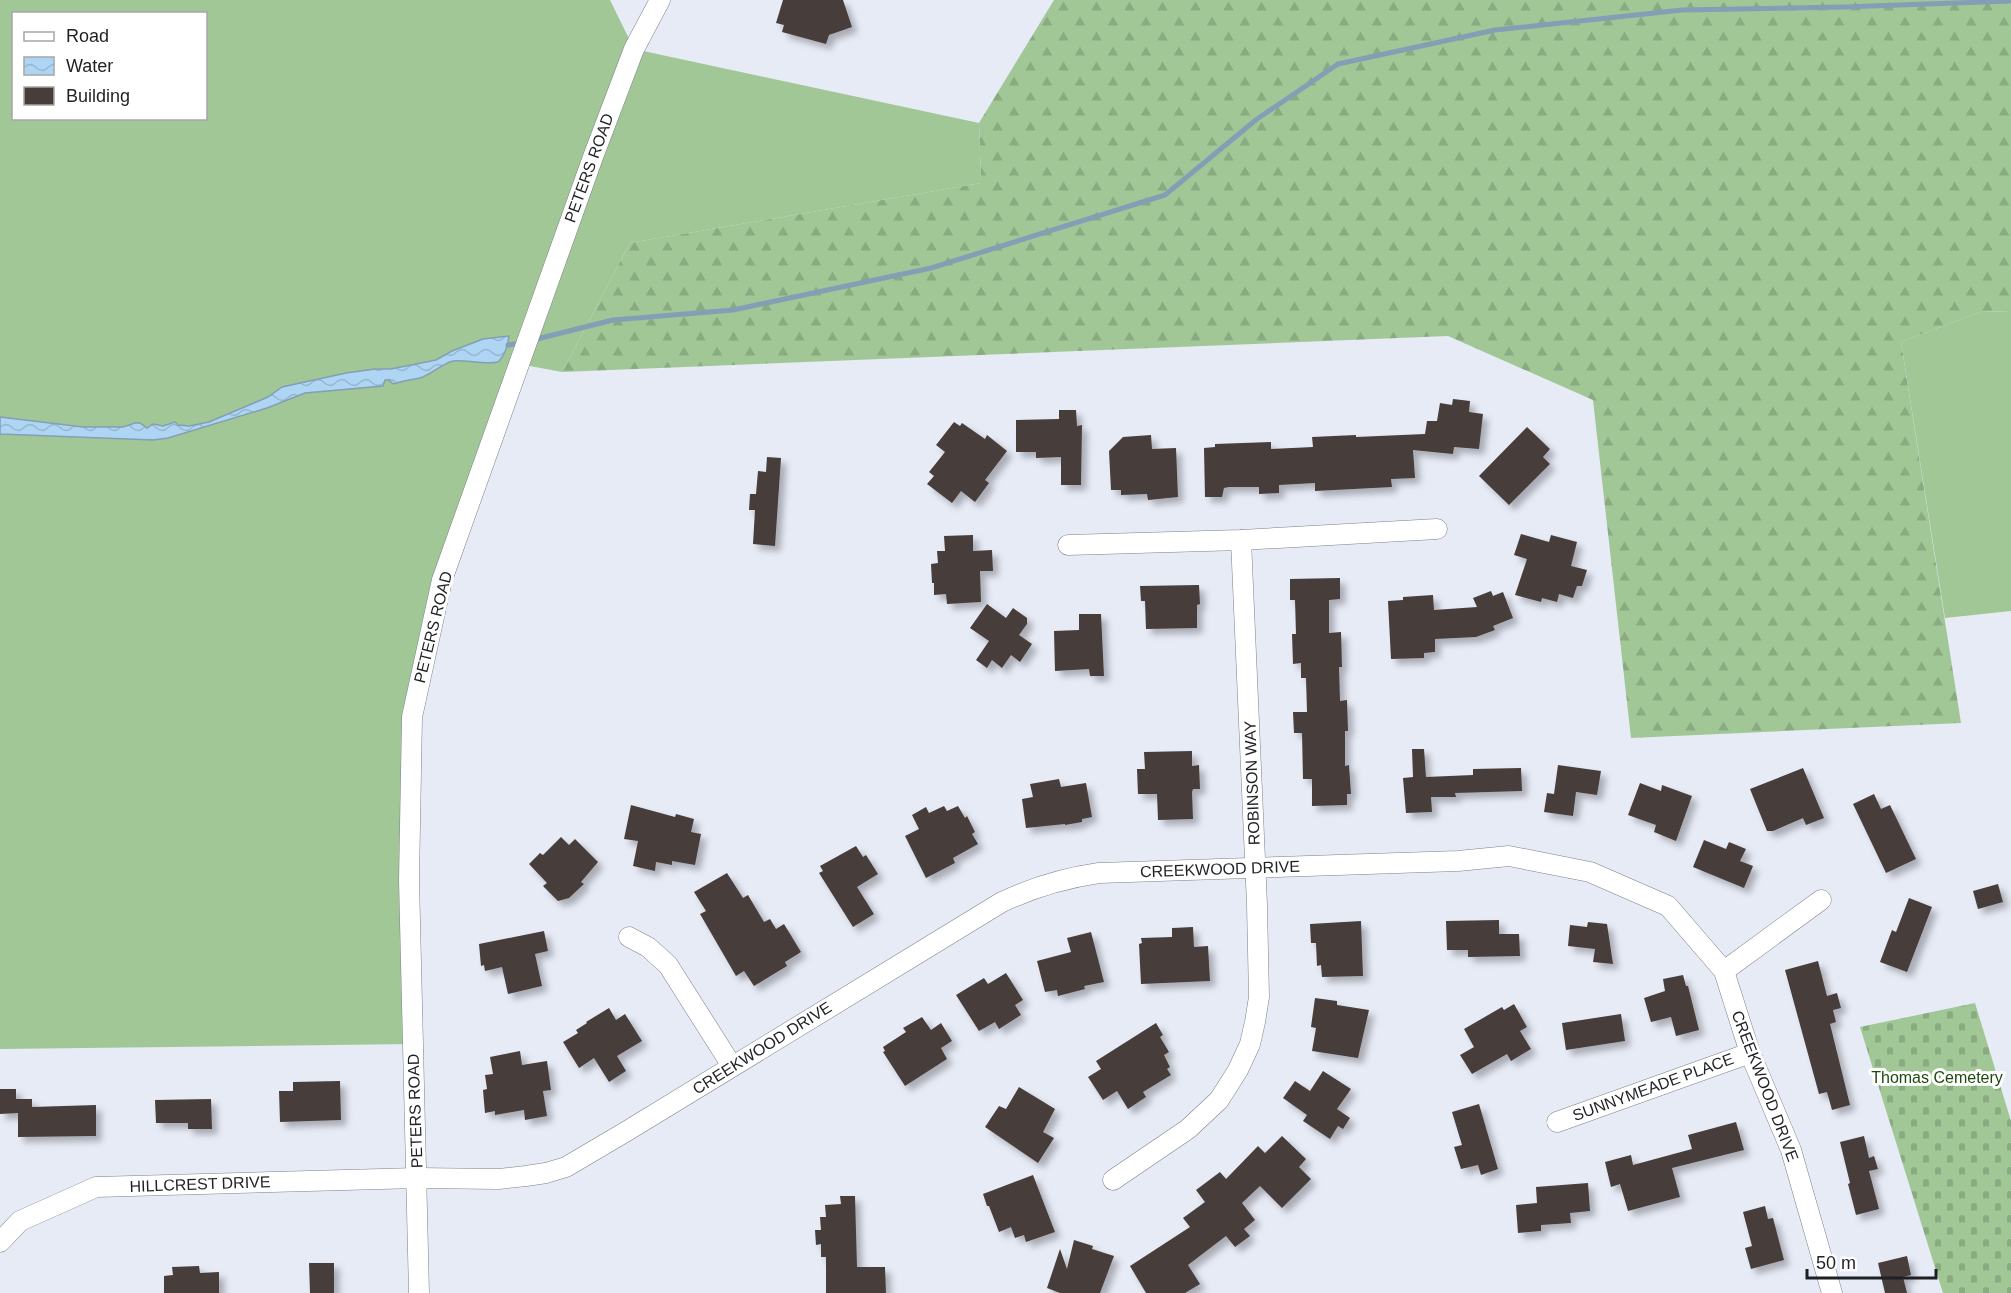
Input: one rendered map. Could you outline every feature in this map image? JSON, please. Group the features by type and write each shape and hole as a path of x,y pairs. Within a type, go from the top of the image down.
{"street":[{"name":"PETERS ROAD","path":"419,1293 409,879 412,717 442,580 634,49 660,0"},
{"path":"1068,545 1241,540 1437,529"},
{"name":"ROBINSON WAY","path":"1113,1180 1188,1129 1219,1100 1238,1070 1250,1044 1259,997 1256,869 1241,540"},
{"name":"CREEKWOOD DRIVE","path":"417,1178 499,1179 546,1173 566,1167 1002,902 1030,889 1067,878 1099,873 1458,861 1509,856 1590,872 1668,906 1724,971 1750,1053 1791,1150 1832,1293"},
{"path":"1724,971 1821,900"},
{"path":"629,937 648,947 668,965 732,1066"},
{"name":"SUNNYMEADE PLACE","path":"1557,1122 1750,1053"},
{"name":"HILLCREST DRIVE","path":"0,1242 20,1221 96,1187 417,1178"}],"green space":[{"path":"0,0 610,0 634,49 979,123 981,183 630,243 562,372 519,364 442,580 412,717 413,1044 0,1049"},
{"path":"1054,0 2011,0 2011,311 1980,312 1901,342 1961,723 1631,738 1593,400 1448,336 562,372 630,243 981,183 979,123"},
{"path":"2011,311 2011,611 1945,618 1901,342 1980,312"},
{"name":"Thomas Cemetery","path":"1975,1003 2011,1121 2011,1293 1943,1293 1860,1027"}],"water":[{"path":"509,336 505,353 496,362 453,361 420,378 393,384 385,380 383,386 305,393 267,408 168,438 153,440 0,434 0,417 83,427 123,427 140,423 147,428 153,424 163,426 175,422 178,425 189,426 209,422 268,397 282,387 346,373 391,369 436,360 483,339"}],"building":[{"path":"783,0 843,0 852,27 829,35 826,44 782,32 784,25 776,23"},
{"path":"1453,399 1470,401 1469,412 1483,414 1479,449 1454,447 1453,454 1413,450 1415,478 1391,479 1392,487 1315,491 1315,483 1279,485 1279,493 1259,494 1259,487 1229,487 1224,488 1222,497 1205,497 1204,448 1215,447 1215,444 1271,442 1271,449 1313,447 1312,437 1425,434 1427,421 1437,421 1440,403 1452,405"},
{"path":"1059,410 1076,410 1077,426 1082,425 1081,485 1061,485 1061,457 1036,458 1036,452 1016,452 1016,420 1059,419"},
{"path":"954,422 960,426 962,423 985,439 987,435 1007,451 985,480 989,483 975,502 961,491 952,503 927,484 934,476 929,472 945,452 936,445"},
{"path":"1527,427 1550,449 1543,457 1550,464 1509,505 1479,476"},
{"path":"1151,435 1152,449 1176,448 1178,497 1148,500 1147,494 1121,495 1121,490 1111,490 1109,451 1123,437"},
{"path":"767,457 781,458 775,546 753,544 755,510 749,510 750,494 756,494 758,471 766,472"},
{"path":"1521,534 1549,542 1551,535 1577,542 1571,566 1587,570 1582,586 1577,586 1573,598 1559,594 1557,602 1542,598 1541,602 1515,595 1527,559 1514,555"},
{"path":"973,535 973,551 992,550 993,571 980,571 981,602 947,604 946,594 934,595 931,564 938,563 937,551 945,551 944,536"},
{"path":"1340,578 1340,599 1329,600 1329,633 1341,632 1340,701 1347,700 1348,731 1345,731 1345,766 1349,765 1351,794 1347,794 1347,805 1312,806 1312,779 1303,779 1302,733 1294,733 1293,712 1307,712 1306,678 1301,678 1301,663 1293,664 1292,634 1296,634 1295,600 1290,600 1290,579"},
{"path":"1199,585 1200,604 1197,605 1197,628 1146,629 1145,601 1141,601 1140,586"},
{"path":"1491,591 1493,596 1503,592 1513,618 1493,626 1495,630 1476,637 1435,639 1435,652 1424,653 1424,658 1391,659 1388,601 1403,600 1403,597 1433,595 1434,610 1477,607 1473,598"},
{"path":"987,604 1006,618 1013,608 1027,618 1027,624 1019,635 1032,644 1020,662 1011,655 1002,668 992,660 987,668 976,660 989,641 970,628"},
{"path":"1079,614 1101,614 1104,676 1090,676 1089,669 1055,671 1054,631 1079,630"},
{"path":"1412,749 1424,749 1426,777 1473,775 1473,769 1521,768 1522,791 1455,793 1456,797 1431,797 1432,812 1406,813 1403,778 1413,777"},
{"path":"1192,751 1192,766 1199,765 1200,789 1193,789 1192,792 1193,819 1158,820 1157,794 1138,794 1137,769 1145,769 1144,752"},
{"path":"1558,765 1601,771 1597,795 1576,792 1573,816 1544,812 1547,793 1554,794"},
{"path":"1803,768 1824,818 1806,825 1803,818 1773,831 1767,831 1750,789"},
{"path":"1059,779 1061,787 1086,783 1092,817 1082,819 1082,822 1065,825 1026,828 1022,799 1033,797 1030,784"},
{"path":"1640,783 1661,791 1662,785 1692,796 1676,841 1654,832 1656,825 1628,815"},
{"path":"1874,794 1881,809 1890,805 1916,859 1886,873 1853,804"},
{"path":"631,805 675,817 676,814 694,819 691,832 701,834 695,865 672,861 672,865 656,862 655,871 633,866 638,841 624,839"},
{"path":"944,806 947,811 958,806 965,818 967,816 975,832 972,834 978,844 953,858 955,863 926,878 905,836 919,829 912,815 926,807 929,813"},
{"path":"561,837 569,845 575,839 598,862 581,882 584,884 569,898 558,901 543,886 547,883 529,864 540,853 543,855"},
{"path":"1704,840 1726,849 1729,842 1746,849 1740,861 1753,866 1744,888 1693,867"},
{"path":"856,846 863,857 866,855 878,874 857,887 874,914 853,927 819,873 823,871 820,866"},
{"path":"727,873 743,898 748,895 764,922 770,919 776,929 784,924 801,952 785,962 787,966 754,986 744,971 736,976 700,914 706,911 694,892"},
{"path":"1998,884 2003,902 1978,909 1973,891"},
{"path":"1909,898 1932,907 1907,972 1880,962 1892,930 1896,932"},
{"path":"1499,920 1499,934 1519,934 1520,956 1468,957 1468,950 1447,950 1446,921"},
{"path":"1361,921 1363,976 1322,977 1321,965 1317,966 1316,943 1311,943 1310,924"},
{"path":"1588,922 1607,924 1613,964 1593,962 1595,949 1568,946 1570,925 1587,927"},
{"path":"1193,927 1194,947 1208,946 1210,981 1141,984 1139,944 1142,943 1141,938 1172,937 1172,928"},
{"path":"544,931 548,951 535,954 542,986 508,994 502,967 485,971 484,965 481,966 479,944"},
{"path":"1091,932 1104,982 1084,986 1085,989 1058,996 1057,990 1045,992 1037,961 1071,952 1067,938"},
{"path":"1818,961 1827,996 1837,993 1841,1008 1833,1010 1836,1022 1830,1024 1850,1105 1832,1110 1827,1092 1819,1094 1785,970"},
{"path":"1006,973 1023,1000 1015,1005 1021,1015 999,1029 995,1022 979,1031 956,995 984,978 988,984"},
{"path":"1683,975 1699,1030 1676,1036 1671,1017 1651,1022 1644,998 1665,991 1663,979"},
{"path":"1315,998 1337,1001 1337,1005 1369,1010 1358,1058 1312,1051 1316,1028 1311,1027"},
{"path":"1514,1004 1527,1027 1520,1031 1531,1049 1511,1061 1507,1054 1472,1074 1460,1055 1474,1047 1464,1029 1502,1007 1504,1010"},
{"path":"609,1008 616,1020 625,1014 642,1041 617,1056 626,1071 609,1082 594,1058 579,1068 563,1042 578,1033 576,1030 586,1022"},
{"path":"1621,1014 1625,1041 1566,1050 1562,1023"},
{"path":"922,1017 931,1030 941,1023 952,1041 941,1048 947,1059 905,1086 883,1052 885,1051 883,1047 906,1032 903,1028"},
{"path":"1156,1023 1163,1035 1160,1037 1169,1052 1164,1055 1171,1075 1143,1092 1146,1097 1128,1109 1117,1091 1103,1100 1088,1077 1101,1069 1096,1061"},
{"path":"520,1051 522,1065 547,1061 551,1090 543,1091 547,1116 525,1120 524,1110 495,1115 495,1111 485,1113 483,1090 487,1089 485,1075 493,1074 490,1057"},
{"path":"1323,1071 1351,1089 1337,1109 1350,1118 1343,1129 1338,1126 1330,1139 1303,1121 1307,1115 1283,1098 1295,1081 1310,1091"},
{"path":"340,1081 341,1120 280,1122 279,1091 293,1091 293,1082"},
{"path":"1019,1087 1055,1109 1043,1132 1054,1138 1038,1163 985,1127 999,1106 1006,1109"},
{"path":"0,1089 16,1089 16,1099 32,1099 32,1107 96,1105 96,1136 18,1137 18,1113 0,1114"},
{"path":"211,1099 212,1129 188,1129 188,1123 156,1123 155,1100"},
{"path":"1479,1104 1498,1169 1481,1175 1478,1165 1461,1169 1454,1147 1462,1145 1452,1112"},
{"path":"1736,1122 1744,1150 1672,1168 1680,1197 1628,1211 1620,1184 1611,1187 1605,1162 1631,1155 1633,1165 1692,1149 1688,1135"},
{"path":"1282,1136 1306,1159 1299,1167 1311,1179 1282,1208 1260,1186 1242,1203 1255,1220 1244,1229 1250,1236 1235,1247 1226,1236 1188,1265 1200,1284 1185,1293 1146,1293 1130,1266 1190,1227 1183,1218 1205,1202 1196,1190 1220,1172 1226,1179 1258,1146 1265,1153"},
{"path":"1864,1136 1869,1158 1874,1156 1878,1169 1869,1171 1879,1209 1856,1215 1840,1142"},
{"path":"1033,1175 1055,1232 1026,1242 1024,1235 1015,1238 1011,1227 999,1232 983,1194"},
{"path":"1588,1183 1590,1211 1570,1213 1571,1223 1541,1225 1541,1231 1518,1233 1516,1205 1537,1203 1536,1187"},
{"path":"840,1196 855,1196 857,1267 885,1267 886,1293 826,1293 826,1257 821,1257 821,1244 816,1245 815,1230 821,1230 820,1217 826,1217 825,1205 841,1204"},
{"path":"1765,1206 1768,1219 1773,1218 1784,1260 1751,1269 1745,1248 1752,1246 1743,1212"},
{"path":"1074,1240 1114,1256 1100,1293 1060,1293 1047,1288 1060,1249 1067,1269"},
{"path":"1907,1256 1911,1275 1903,1277 1907,1293 1885,1293 1878,1263"},
{"path":"309,1263 334,1263 334,1293 310,1293"},
{"path":"199,1266 200,1273 219,1272 219,1293 164,1293 164,1276 173,1275 172,1267"}],"waterway":[{"path":"533,340 613,320 733,310 931,268 1165,195 1257,119 1338,64 1495,30 1682,10 2011,1"},
{"path":"508,345 521,343"}]}
